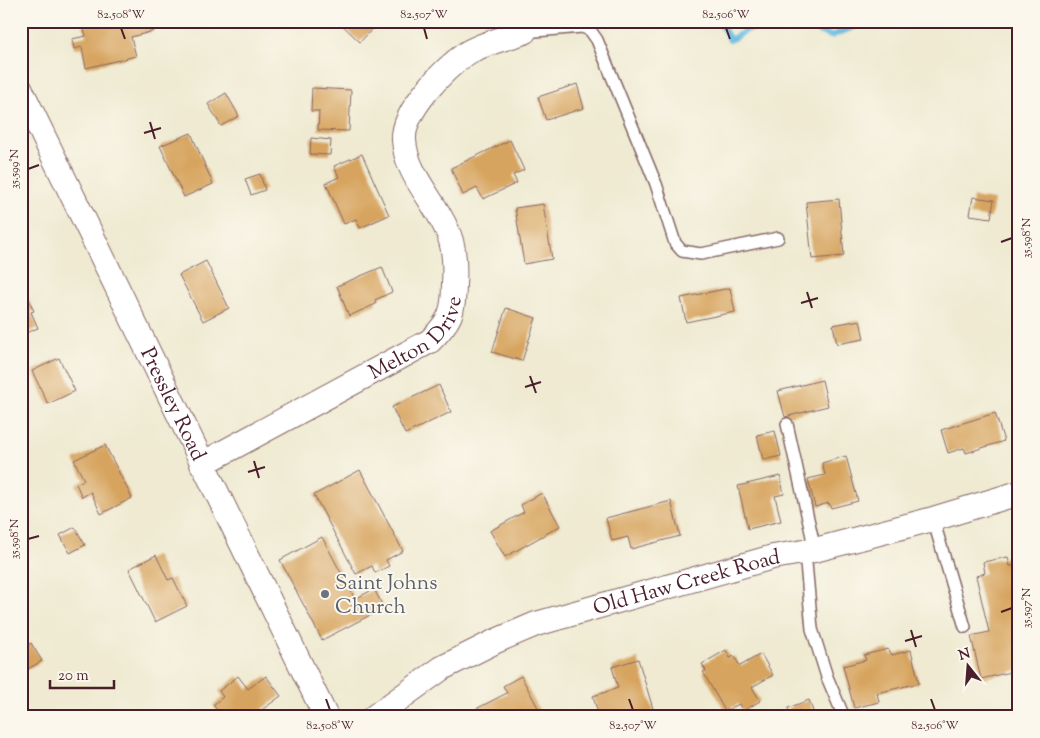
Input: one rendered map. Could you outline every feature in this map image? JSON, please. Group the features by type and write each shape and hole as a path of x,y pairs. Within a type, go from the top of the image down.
{"street":[{"name":"Melton Drive","path":"202,464 430,340 448,323 454,298 455,265 449,236 409,165 403,138 409,118 420,99 447,71 468,53 524,32"},
{"name":"Pressley Road","path":"21,90 326,717"},
{"name":"Old Haw Creek Road","path":"374,717 402,708 442,668 465,655 536,624 764,560 810,551 934,519 1019,493"}],"lane":[{"path":"524,32 585,24 590,30 597,40 656,184 675,243 682,251 701,254 778,238"},
{"path":"787,424 810,551 812,629 827,677 844,717"},
{"path":"934,519 965,626"}],"building":[{"path":"103,21 152,21 154,31 131,37 136,56 86,68 82,47 74,49 72,39 86,36 83,26"},
{"path":"338,21 380,21 360,42"},
{"path":"577,84 584,108 546,120 538,97"},
{"path":"312,88 351,90 349,131 318,130 319,111 311,111"},
{"path":"226,93 239,116 221,126 208,104"},
{"path":"191,133 213,184 184,197 160,146"},
{"path":"311,138 331,140 330,155 310,154"},
{"path":"510,140 524,170 513,175 517,183 483,199 477,188 463,195 451,168"},
{"path":"362,154 389,215 360,228 356,219 344,224 326,183 339,177 334,166"},
{"path":"260,174 265,190 251,195 245,179"},
{"path":"973,197 994,200 991,218 970,215"},
{"path":"839,199 844,256 812,259 806,202"},
{"path":"543,204 552,259 524,264 515,208"},
{"path":"206,261 229,308 203,321 179,275"},
{"path":"382,267 392,292 375,300 376,304 349,316 337,286"},
{"path":"730,288 735,312 686,322 681,298"},
{"path":"24,289 34,311 31,312 38,328 21,335 21,290"},
{"path":"506,308 536,318 522,361 492,352"},
{"path":"860,320 864,339 837,344 833,325"},
{"path":"59,358 75,391 48,404 32,371"},
{"path":"822,380 828,406 785,417 778,391"},
{"path":"439,385 451,412 405,434 392,407"},
{"path":"995,413 1004,441 966,453 964,448 948,453 941,430"},
{"path":"775,431 781,456 763,460 757,435"},
{"path":"105,445 132,498 101,514 91,492 82,497 76,484 84,480 74,460"},
{"path":"846,456 858,501 831,508 829,503 815,507 808,479 825,475 822,463"},
{"path":"360,470 403,551 386,560 389,566 375,573 372,566 356,574 314,495"},
{"path":"780,476 784,494 775,496 781,521 748,529 738,486"},
{"path":"542,493 560,526 505,557 490,531 524,512 521,505"},
{"path":"671,501 680,536 631,549 628,537 612,541 606,518"},
{"path":"75,527 85,545 70,553 60,535"},
{"name":"Saint Johns Church","path":"322,537 355,599 374,589 384,608 322,640 280,560"},
{"path":"156,555 168,580 173,578 187,606 155,622 129,569"},
{"path":"1008,557 1010,566 1019,566 1019,670 981,679 971,636 989,632 976,576 985,573 983,562"},
{"path":"21,642 24,647 31,643 42,661 21,673"},
{"path":"888,649 892,655 911,650 919,683 877,693 879,702 854,708 843,666 866,660 864,655"},
{"path":"726,650 730,658 734,656 740,666 761,654 773,675 752,687 760,701 743,711 739,704 725,711 703,672 706,671 702,664"},
{"path":"638,659 654,712 640,717 599,717 593,696 618,688 612,667"},
{"path":"238,676 248,689 266,676 281,696 252,717 222,717 213,705 223,697 219,691"},
{"path":"521,676 543,717 475,717 472,711 507,693 503,686"},
{"path":"809,700 815,717 791,717 788,708"}],"waterway":[{"path":"719,21 730,40 749,29 801,25 831,36 867,22 896,25 904,21"}],"place":[{"name":"Saint Johns Church","path":"325,594"}]}
